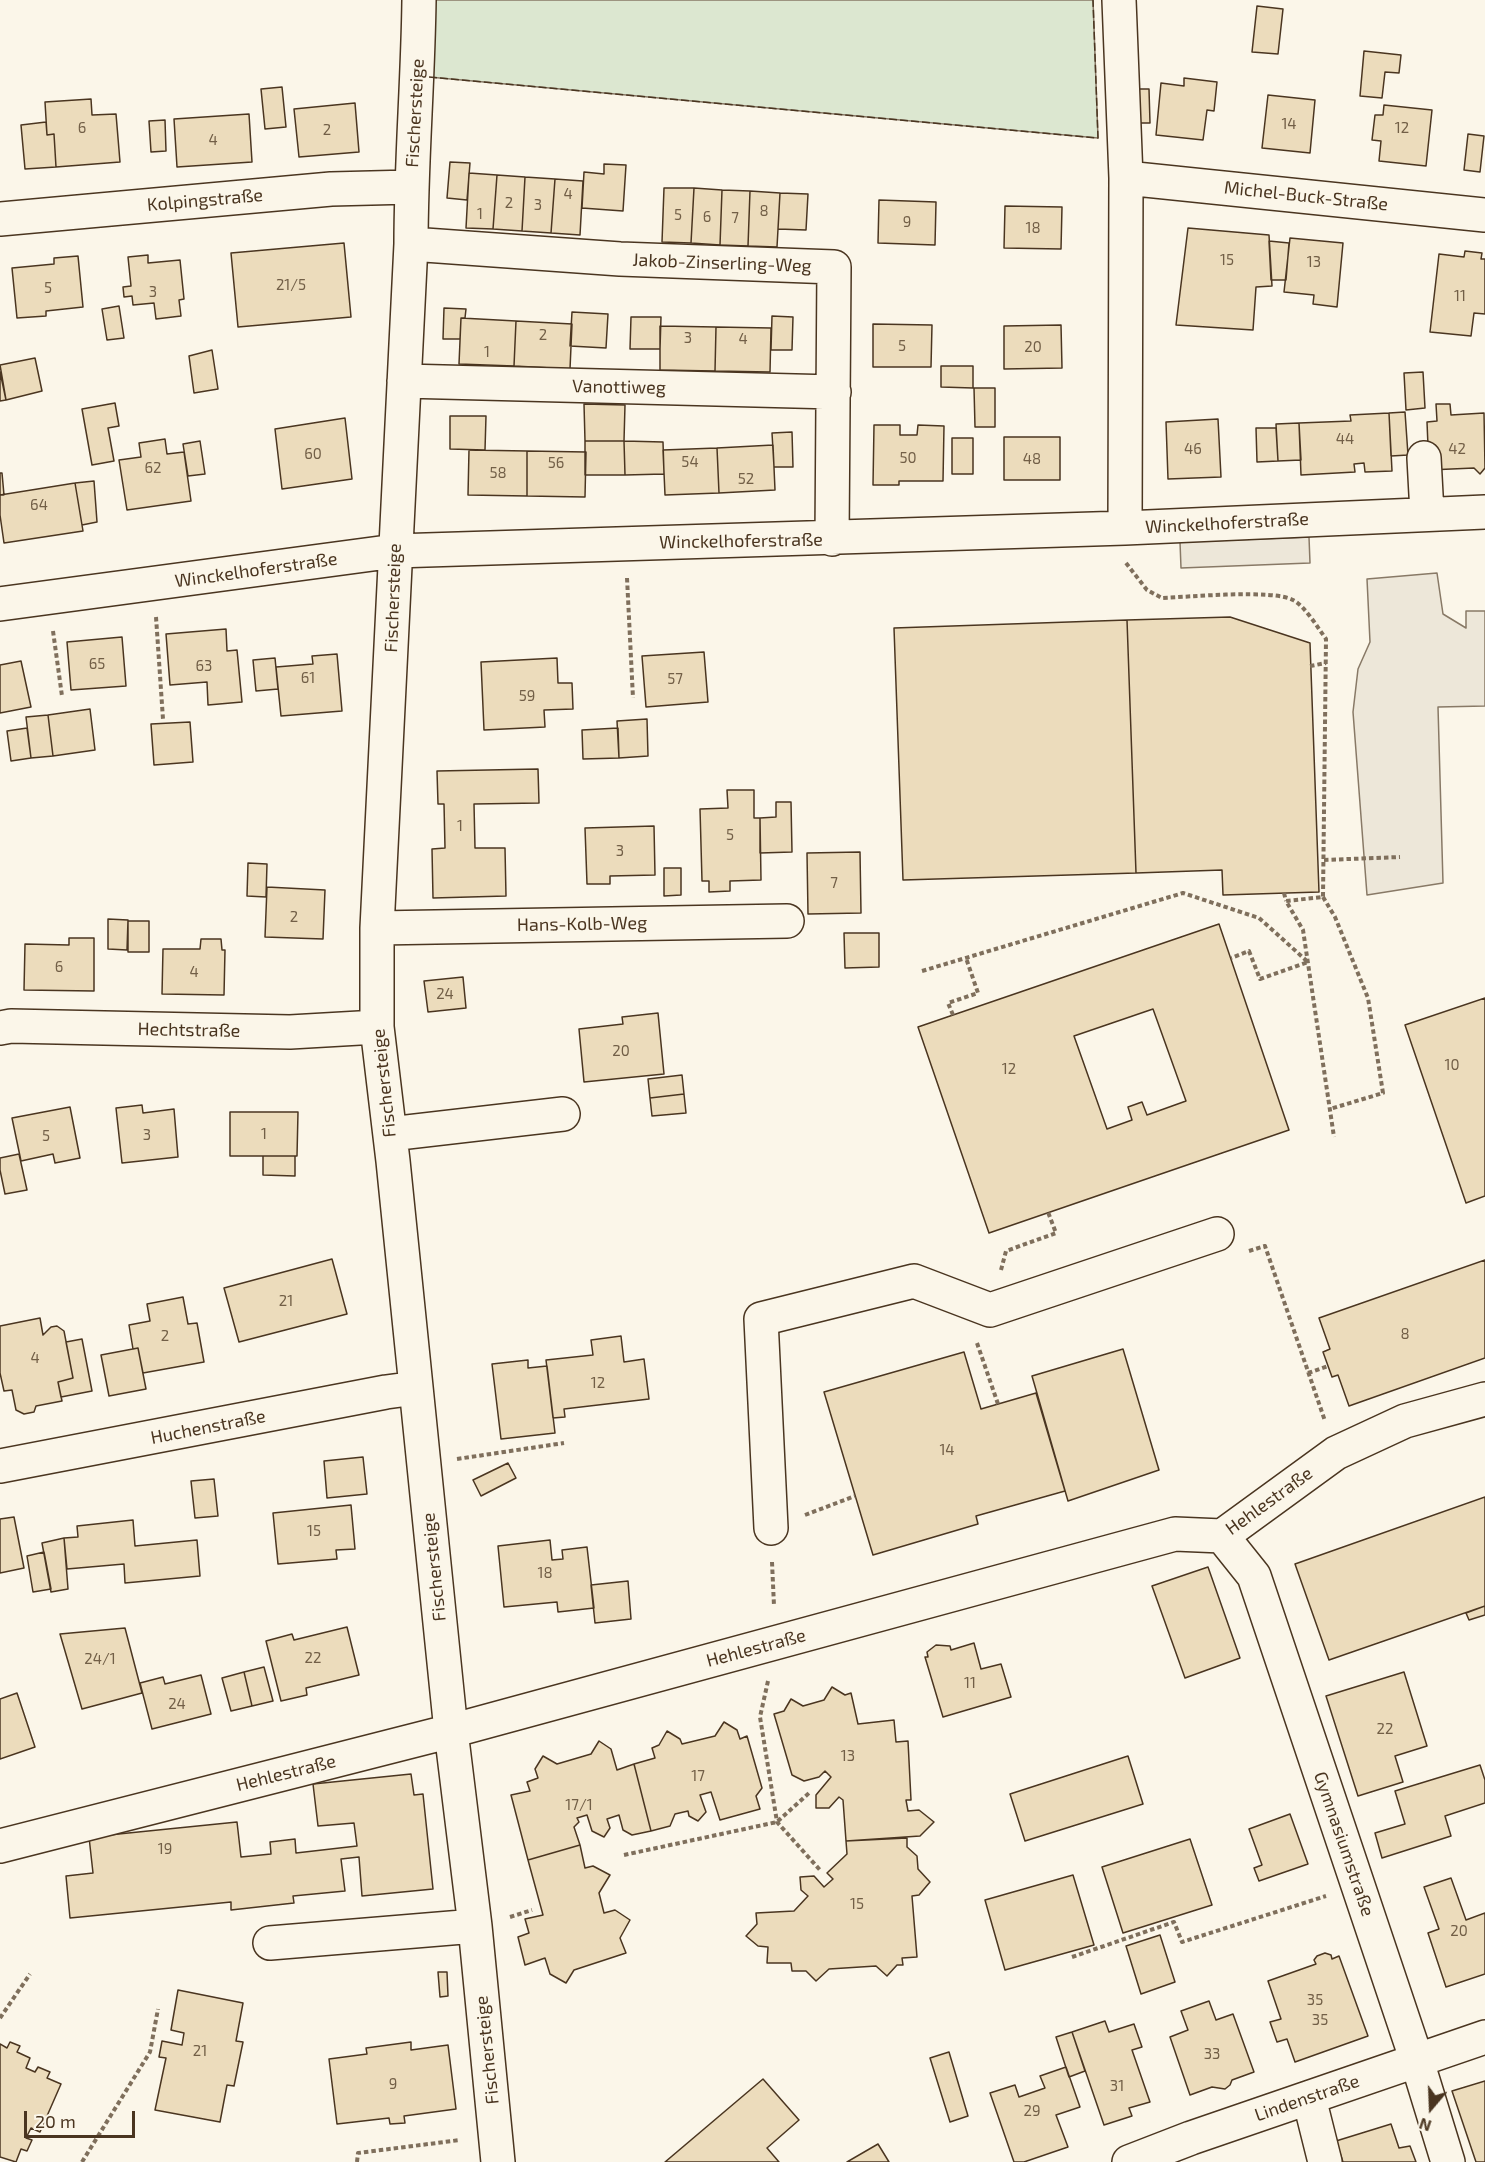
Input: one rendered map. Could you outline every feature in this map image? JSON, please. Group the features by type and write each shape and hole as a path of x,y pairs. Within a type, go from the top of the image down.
{"street":[{"name":"Fischersteige","path":"419,0 418,76 411,187 411,244 377,928 377,1027 451,1731 475,1926 497,2149"},
{"path":"1119,0 1126,178 1124,544"},
{"name":"Michel-Buck-Straße","path":"1126,178 1485,215"},
{"name":"Kolpingstraße","path":"0,219 331,189 411,187"},
{"name":"Jakob-Zinserling-Weg","path":"411,244 620,259 834,267 832,539"},
{"name":"Vanottiweg","path":"404,381 834,392"},
{"path":"1424,458 1427,513"},
{"name":"Winckelhoferstraße","path":"0,604 395,551 832,539 1124,544 1427,513 1485,512"},
{"name":"Hans-Kolb-Weg","path":"377,928 787,921"},
{"name":"Hechtstraße","path":"0,1028 11,1026 290,1032 377,1027"},
{"path":"390,1134 563,1114"},
{"path":"771,1528 761,1319 914,1281 990,1310 1217,1234"},
{"name":"Huchenstraße","path":"0,1466 416,1388"},
{"name":"Hehlestraße","path":"0,1846 451,1731 1175,1534 1222,1536 1335,1453 1405,1421 1485,1399"},
{"name":"Gymnasiumstraße","path":"1222,1536 1254,1576 1417,2061 1448,2162"},
{"path":"270,1943 475,1926"},
{"name":"Lindenstraße","path":"1129,2162 1191,2138 1485,2037"},
{"path":"1309,2098 1325,2162"}],"path":[{"path":"625,544 633,698"},
{"path":"1124,544 1148,590 1162,598 1268,595 1293,599 1314,621 1326,639 1323,897 1335,917 1368,998 1383,1093 1330,1109"},
{"path":"153,584 163,719"},
{"path":"48,598 62,696"},
{"path":"1310,666 1326,663"},
{"path":"1324,860 1400,857"},
{"path":"922,971 1183,893 1259,918 1308,962"},
{"path":"1284,893 1286,901 1303,930 1334,1137"},
{"path":"1286,901 1323,897"},
{"path":"1231,958 1249,951 1260,979 1308,962"},
{"path":"953,1015 948,1003 978,993 966,958"},
{"path":"1048,1212 1056,1233"},
{"path":"1266,1245 1335,1453"},
{"path":"990,1310 977,1344 999,1404"},
{"path":"1308,1373 1328,1366"},
{"path":"424,1464 564,1443"},
{"path":"776,1643 760,1717 777,1822 820,1870"},
{"path":"624,1855 777,1822 809,1793"},
{"path":"1072,1957 1174,1922 1182,1942 1358,1886"},
{"path":"507,1918 532,1910"},
{"path":"0,2018 30,1974"},
{"path":"82,2162 150,2052 158,2008"},
{"path":"357,2162 358,2153 497,2149"}],"green space":[{"path":"419,0 1093,0 1098,138 418,76"}],"shaded area":[{"path":"1309,537 1310,563 1181,568 1180,542"},
{"path":"1437,573 1443,614 1466,628 1466,611 1485,611 1485,706 1438,707 1443,883 1367,895 1353,712 1358,669 1370,642 1367,579"}],"building":[{"path":"1257,6 1283,9 1278,54 1252,52"},
{"path":"1364,51 1401,55 1399,73 1385,72 1382,98 1360,96"},
{"path":"1184,78 1217,82 1214,111 1207,110 1203,140 1156,135 1161,83 1184,86"},
{"path":"282,87 286,127 265,129 261,89"},
{"path":"1133,89 1149,89 1150,123 1133,123"},
{"path":"1268,95 1315,100 1310,153 1262,148"},
{"path":"91,99 92,115 116,114 120,162 56,167 54,134 47,135 45,102"},
{"path":"355,103 359,152 299,157 294,109"},
{"path":"1384,105 1432,110 1426,166 1379,161 1381,141 1372,140 1375,115 1383,115"},
{"path":"249,114 252,162 177,167 174,119"},
{"path":"165,120 166,151 151,152 149,121"},
{"path":"46,122 47,135 54,134 56,167 25,169 21,125"},
{"path":"1468,134 1484,136 1480,172 1464,170"},
{"path":"450,162 470,163 467,200 447,198"},
{"path":"604,164 626,165 623,211 582,208 584,172 604,174"},
{"path":"469,173 497,175 493,229 466,228"},
{"path":"497,175 525,177 522,231 493,229"},
{"path":"525,177 555,179 551,233 522,231"},
{"path":"555,179 583,181 580,235 551,233"},
{"path":"664,188 694,188 691,243 662,242"},
{"path":"694,188 722,190 720,245 691,243"},
{"path":"722,190 750,191 748,246 720,245"},
{"path":"750,191 780,193 777,247 748,246"},
{"path":"780,193 808,194 806,230 778,229"},
{"path":"879,200 936,202 935,245 878,243"},
{"path":"1005,206 1062,207 1061,249 1004,248"},
{"path":"1188,228 1269,235 1272,286 1256,287 1253,330 1176,325"},
{"path":"1290,238 1343,243 1337,307 1313,304 1314,295 1284,292"},
{"path":"1269,241 1289,243 1286,280 1271,280"},
{"path":"344,243 351,317 238,327 231,253"},
{"path":"1465,251 1482,253 1481,259 1485,259 1485,314 1474,313 1471,336 1430,332 1439,254 1464,257"},
{"path":"148,255 148,263 180,260 184,299 179,300 181,316 156,319 154,303 133,305 132,296 124,297 123,287 131,286 128,257"},
{"path":"78,256 83,307 46,311 46,316 17,318 12,268 54,264 54,258"},
{"path":"119,306 124,338 107,340 102,309"},
{"path":"444,308 466,309 465,318 461,318 460,339 443,339"},
{"path":"572,312 608,314 606,348 570,346"},
{"path":"772,316 793,317 792,350 771,350"},
{"path":"631,317 661,317 660,349 630,349"},
{"path":"461,318 516,321 514,366 459,364"},
{"path":"516,321 572,324 570,369 514,366"},
{"path":"873,324 932,325 931,367 873,367"},
{"path":"1061,325 1062,368 1004,369 1004,326"},
{"path":"660,326 716,327 715,371 660,370"},
{"path":"716,327 771,328 770,372 715,371"},
{"path":"212,350 218,389 194,393 189,356"},
{"path":"35,358 42,391 6,400 0,365"},
{"path":"941,366 973,366 973,388 941,387"},
{"path":"0,372 6,400 0,401"},
{"path":"1423,372 1425,408 1406,410 1404,373"},
{"path":"974,388 995,388 995,427 975,427"},
{"path":"115,403 119,426 108,428 114,461 92,465 82,409"},
{"path":"584,404 625,405 624,441 585,441"},
{"path":"1436,404 1450,404 1451,415 1484,413 1485,468 1480,474 1474,468 1429,470 1427,422 1437,421"},
{"path":"1405,412 1408,455 1391,456 1389,413"},
{"path":"1389,413 1392,471 1365,472 1364,463 1354,464 1355,472 1301,475 1299,423 1351,421 1350,415"},
{"path":"450,416 486,416 485,450 450,449"},
{"path":"345,418 352,479 282,489 275,429"},
{"path":"1218,419 1221,477 1168,479 1166,422"},
{"path":"1299,423 1301,460 1278,461 1276,424"},
{"path":"874,425 900,425 900,435 917,435 918,425 944,426 943,481 899,481 899,485 873,485"},
{"path":"1256,428 1276,428 1278,461 1257,462"},
{"path":"792,432 793,467 774,467 772,433"},
{"path":"1004,437 1060,437 1060,480 1004,480"},
{"path":"952,438 973,438 973,474 952,474"},
{"path":"165,439 167,454 184,452 191,501 127,510 119,460 141,457 139,443"},
{"path":"200,441 205,474 188,476 183,444"},
{"path":"585,441 624,441 625,475 585,475"},
{"path":"624,441 663,442 664,474 625,475"},
{"path":"773,445 775,490 719,493 717,448"},
{"path":"717,448 719,493 665,495 663,450"},
{"path":"469,450 527,451 527,496 468,495"},
{"path":"527,451 586,452 585,497 527,496"},
{"path":"0,473 2,473 4,495 0,495"},
{"path":"94,481 97,522 82,525 75,483"},
{"path":"75,483 83,531 4,543 0,495"},
{"path":"1230,617 1310,643 1319,892 1223,895 1222,870 1136,873 1127,620"},
{"path":"1127,620 1136,873 903,880 894,628"},
{"path":"226,629 227,651 237,650 242,702 208,705 207,682 170,685 166,634"},
{"path":"122,637 126,686 71,690 67,642"},
{"path":"704,652 708,702 646,707 642,656"},
{"path":"337,654 342,711 281,716 276,667 313,664 312,656"},
{"path":"275,658 278,689 256,691 253,660"},
{"path":"557,658 558,683 572,683 573,709 544,710 545,727 484,730 481,662"},
{"path":"21,661 31,707 0,713 0,665"},
{"path":"90,709 95,750 53,756 48,715"},
{"path":"48,715 53,756 31,758 26,717"},
{"path":"647,719 648,756 619,758 617,721"},
{"path":"190,722 193,762 154,765 151,724"},
{"path":"27,728 31,758 11,761 7,731"},
{"path":"618,728 619,758 583,759 582,730"},
{"path":"538,769 539,803 474,804 475,848 505,848 506,896 433,898 432,849 445,848 444,804 438,804 437,771"},
{"path":"727,790 754,790 754,818 760,818 761,880 730,881 730,891 709,892 709,881 702,881 700,809 728,808"},
{"path":"776,802 791,802 792,852 760,853 760,818 776,817"},
{"path":"654,826 655,875 610,876 610,884 587,884 585,828"},
{"path":"860,852 861,913 808,914 807,853"},
{"path":"248,863 267,864 266,897 247,896"},
{"path":"664,868 681,868 681,895 664,896"},
{"path":"267,887 325,890 323,939 265,937"},
{"path":"108,919 128,920 127,950 108,949"},
{"path":"128,921 149,921 149,952 128,952"},
{"path":"1219,924 1289,1130 989,1233 918,1027","holes":["1153,1009 1186,1101 1147,1115 1142,1102 1128,1107 1132,1120 1107,1129 1074,1036"]},
{"path":"844,933 879,933 879,967 845,968"},
{"path":"69,938 94,938 94,991 24,990 25,944 69,945"},
{"path":"201,939 221,939 222,950 225,950 224,995 162,994 163,949 200,949"},
{"path":"463,977 466,1008 428,1012 424,981"},
{"path":"1485,998 1485,1196 1466,1203 1405,1025"},
{"path":"658,1013 664,1074 584,1082 579,1029 623,1024 622,1017"},
{"path":"682,1075 684,1094 650,1098 648,1079"},
{"path":"684,1094 686,1113 652,1116 650,1098"},
{"path":"142,1105 143,1113 174,1109 178,1157 122,1163 116,1108"},
{"path":"70,1107 80,1158 55,1163 53,1154 21,1161 12,1118"},
{"path":"230,1112 298,1112 297,1156 230,1156"},
{"path":"19,1154 27,1190 5,1194 0,1158"},
{"path":"263,1156 295,1156 295,1176 263,1175"},
{"path":"332,1259 347,1314 239,1342 224,1288"},
{"path":"1485,1260 1485,1358 1349,1406 1338,1375 1332,1377 1323,1352 1330,1349 1319,1318"},
{"path":"183,1297 188,1324 197,1323 204,1362 143,1373 138,1348 133,1349 129,1325 150,1321 147,1304"},
{"path":"40,1318 43,1335 51,1327 57,1326 64,1331 73,1378 58,1382 62,1401 36,1406 34,1412 24,1414 16,1410 12,1390 4,1391 0,1373 0,1326"},
{"path":"621,1336 624,1362 644,1359 649,1399 564,1409 565,1417 553,1418 546,1360 593,1355 591,1340"},
{"path":"82,1339 92,1391 61,1397 58,1382 73,1378 66,1342"},
{"path":"138,1348 146,1389 109,1396 101,1355"},
{"path":"1123,1349 1159,1470 1068,1501 1032,1376"},
{"path":"964,1352 981,1409 1036,1393 1065,1491 976,1516 978,1524 873,1555 824,1392"},
{"path":"528,1360 528,1368 547,1366 555,1433 501,1439 492,1364"},
{"path":"363,1457 367,1494 327,1498 324,1461"},
{"path":"508,1463 516,1478 481,1496 473,1480"},
{"path":"214,1479 218,1516 195,1518 191,1481"},
{"path":"1485,1497 1485,1606 1329,1660 1295,1564"},
{"path":"351,1505 355,1549 336,1550 337,1559 278,1564 273,1513"},
{"path":"14,1517 24,1568 0,1573 0,1519"},
{"path":"133,1520 135,1546 197,1540 200,1576 125,1583 124,1564 67,1569 64,1538 78,1537 77,1526"},
{"path":"64,1538 68,1589 51,1592 42,1543"},
{"path":"550,1540 552,1560 563,1559 562,1550 587,1547 594,1608 558,1612 557,1602 504,1607 498,1546"},
{"path":"44,1552 51,1589 33,1592 27,1556"},
{"path":"1208,1567 1240,1658 1185,1678 1152,1586"},
{"path":"628,1581 631,1619 595,1623 591,1585"},
{"path":"1485,1606 1485,1615 1469,1620 1466,1613"},
{"path":"347,1627 359,1675 306,1688 307,1695 281,1701 266,1641 292,1634 294,1640"},
{"path":"125,1628 142,1693 82,1709 60,1634"},
{"path":"974,1643 981,1669 1001,1664 1011,1697 943,1717 925,1657 928,1657 927,1652 936,1645 950,1646 951,1650"},
{"path":"264,1667 273,1701 252,1706 244,1672"},
{"path":"244,1672 252,1706 231,1711 222,1678"},
{"path":"1404,1672 1427,1746 1395,1756 1403,1782 1358,1796 1326,1696"},
{"path":"201,1675 211,1714 152,1729 140,1683 163,1677 165,1684"},
{"path":"832,1687 845,1695 851,1693 858,1724 894,1720 896,1742 908,1741 911,1800 906,1800 908,1811 919,1810 934,1822 920,1836 846,1841 843,1800 839,1797 829,1808 816,1808 816,1795 831,1777 825,1771 819,1777 804,1781 792,1775 774,1714 784,1711 791,1699 803,1706 824,1700"},
{"path":"17,1693 35,1747 0,1759 0,1699"},
{"path":"724,1722 737,1730 740,1739 747,1736 762,1788 756,1796 760,1809 720,1820 711,1792 700,1795 706,1812 698,1821 689,1816 688,1811 675,1814 670,1826 651,1831 634,1764 655,1758 652,1748 659,1745 667,1731 680,1739 682,1744 715,1736"},
{"path":"599,1741 611,1749 617,1770 634,1764 651,1831 632,1835 623,1830 619,1815 607,1819 610,1828 604,1837 592,1831 587,1815 577,1818 579,1822 574,1827 580,1845 528,1860 511,1795 530,1791 527,1782 538,1778 535,1769 543,1756 557,1764 591,1754"},
{"path":"1128,1756 1143,1804 1025,1841 1010,1794"},
{"path":"1480,1765 1485,1780 1485,1803 1445,1816 1451,1836 1382,1858 1375,1833 1405,1824 1395,1791"},
{"path":"411,1774 414,1795 423,1794 433,1889 362,1896 359,1857 341,1859 345,1891 293,1896 294,1903 231,1910 231,1902 70,1918 66,1876 93,1873 89,1837 237,1822 241,1857 271,1854 270,1842 295,1839 296,1853 357,1846 354,1823 318,1826 313,1784"},
{"path":"1290,1814 1308,1864 1259,1881 1254,1868 1262,1865 1249,1829"},
{"path":"907,1838 907,1847 917,1856 918,1869 930,1882 919,1895 912,1896 917,1957 902,1958 903,1965 897,1965 887,1976 876,1966 829,1969 816,1981 806,1971 792,1971 791,1963 767,1963 768,1947 758,1946 746,1936 757,1924 756,1913 794,1911 808,1896 801,1890 800,1877 814,1876 824,1887 833,1879 827,1873 847,1854 846,1841"},
{"path":"1190,1839 1212,1905 1123,1933 1102,1867"},
{"path":"580,1845 585,1868 593,1866 610,1875 599,1893 604,1913 615,1910 630,1920 620,1938 626,1953 574,1970 566,1983 550,1974 545,1958 525,1965 518,1937 529,1933 525,1919 543,1915 528,1860"},
{"path":"1073,1875 1094,1945 1005,1970 985,1900"},
{"path":"1451,1878 1466,1920 1485,1913 1485,1974 1446,1987 1428,1933 1439,1929 1424,1887"},
{"path":"1160,1935 1175,1982 1141,1994 1126,1946"},
{"path":"1325,1953 1331,1955 1332,1959 1339,1956 1368,2036 1295,2062 1287,2039 1277,2042 1270,2022 1281,2019 1268,1981 1316,1964 1314,1960 1317,1956"},
{"path":"438,1972 447,1972 448,1996 440,1997"},
{"path":"178,1990 243,2003 236,2041 243,2042 234,2086 227,2085 220,2122 155,2110 166,2058 159,2057 162,2041 182,2045 184,2033 171,2030"},
{"path":"1209,2001 1216,2020 1233,2014 1254,2072 1232,2080 1225,2089 1212,2087 1190,2095 1170,2037 1188,2030 1181,2011"},
{"path":"1105,2021 1109,2032 1134,2024 1142,2047 1132,2050 1150,2102 1129,2108 1132,2116 1104,2125 1072,2032"},
{"path":"1072,2032 1085,2071 1069,2077 1056,2037"},
{"path":"10,2042 20,2046 17,2052 30,2058 26,2068 35,2072 38,2067 50,2072 47,2078 61,2084 40,2132 31,2128 26,2138 32,2140 27,2151 21,2149 16,2162 0,2157 0,2044 7,2048"},
{"path":"411,2042 411,2050 448,2045 456,2109 404,2116 405,2123 390,2124 389,2118 337,2124 329,2059 367,2054 366,2048"},
{"path":"949,2052 968,2116 950,2122 930,2058"},
{"path":"1066,2067 1080,2107 1056,2115 1068,2147 1024,2162 1014,2162 990,2093 1015,2085 1019,2097 1045,2088 1040,2076"},
{"path":"763,2079 799,2120 767,2148 779,2162 665,2162"},
{"path":"1485,2081 1485,2162 1476,2162 1452,2091"},
{"path":"1391,2124 1399,2148 1410,2146 1416,2162 1343,2162 1336,2141"},
{"path":"878,2144 889,2162 847,2162"}],"fence":[{"path":"429,77 1098,138 1093,0"}]}
